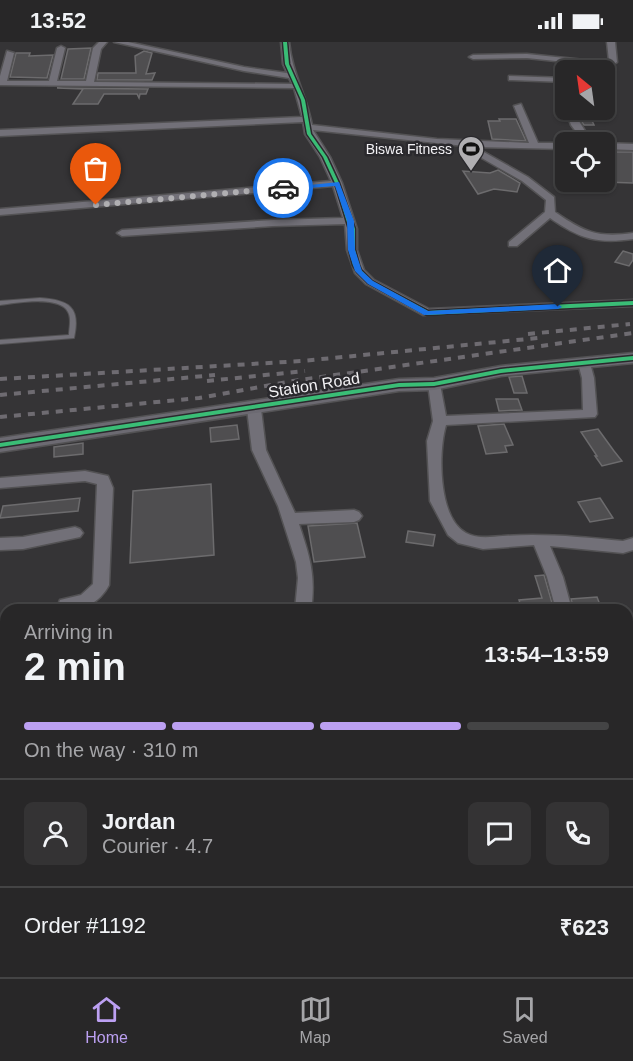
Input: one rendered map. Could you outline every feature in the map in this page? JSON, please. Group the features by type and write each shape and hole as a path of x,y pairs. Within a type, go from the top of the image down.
{"street":[{"path":"89,85 97,48 103,42"},
{"path":"118,42 136,44 295,81"},
{"path":"285,42 287,64 303,100 309,134 326,157 337,183 351,221 351,250 359,271 370,282 427,313 633,303"},
{"path":"611,42 613,60"},
{"path":"52,83 61,48"},
{"path":"577,60 578,51"},
{"path":"10,53 1,82 52,83 76,88 89,85 295,81"},
{"path":"473,57 543,56 555,62"},
{"path":"209,73 209,84"},
{"path":"512,78 555,80"},
{"path":"518,106 535,147"},
{"path":"0,133 308,123 375,138 466,145 555,146"},
{"path":"466,145 525,178 551,199 550,213 513,244"},
{"path":"615,146 633,147"},
{"path":"0,212 337,183"},
{"path":"550,213 580,233 594,238 608,240 633,236"},
{"path":"122,233 273,223 351,221"},
{"name":"Station Road","path":"0,445 399,385 434,384 501,371 632,357"},
{"path":"440,421 590,414 588,378 584,363"},
{"path":"434,384 440,421 434,441 436,501 453,531 463,539 483,543 539,539 623,547 633,544"},
{"path":"254,408 259,450 289,519 304,562 306,578 304,604"},
{"path":"0,483 85,476 103,480 106,488 101,585 95,596 79,604"},
{"path":"289,519 354,516"},
{"path":"0,544 23,543 75,533"},
{"path":"539,539 555,577 562,604"}],"lane":[{"path":"0,303 51,300 65,304 71,312 72,323 72,337 0,342"}],"building":[{"path":"91,48 84,79 61,79 68,49"},
{"path":"144,51 152,53 146,74 155,73 152,80 97,80 98,73 136,73 135,56"},
{"path":"16,53 30,53 29,56 53,55 47,78 10,77"},
{"path":"57,88 148,89 146,94 140,94 139,98 137,94 104,94 98,104 73,104 83,89"},
{"path":"499,119 516,119 526,141 492,139 488,121 500,121"},
{"path":"581,120 592,120 594,125 584,125"},
{"path":"615,152 633,152 633,183 615,182"},
{"path":"498,170 520,183 517,192 494,189 478,194 463,171 490,173"},
{"path":"623,251 633,254 633,260 629,266 615,262"},
{"path":"522,376 527,393 514,393 509,377"},
{"path":"496,399 518,399 522,410 499,411"},
{"path":"504,424 513,445 505,446 507,452 486,454 478,426"},
{"path":"237,425 239,439 211,442 210,428"},
{"path":"598,429 622,461 602,466 581,432"},
{"path":"83,443 83,454 54,457 54,447"},
{"path":"211,484 214,555 130,563 133,491"},
{"path":"80,498 78,511 0,518 3,506"},
{"path":"600,498 613,518 590,522 578,502"},
{"path":"357,523 365,557 314,562 308,526"},
{"path":"408,531 435,535 433,546 406,542"},
{"path":"544,575 552,604 520,604 519,600 542,598 535,576"},
{"path":"597,597 600,604 572,604 571,599"}],"railway":[{"path":"528,334 630,324"},
{"path":"0,417 199,398 293,381 633,333"},
{"path":"0,379 302,361 538,338"},
{"path":"207,381 305,371"},
{"path":"0,395 215,375"}],"cycle path":[{"path":"285,42 287,64 303,100 309,134 325,157 337,183 352,229 352,250 356,265 370,282 427,313 633,303"},
{"path":"0,445 399,385 434,384 501,371 633,358"}],"way so far":[{"path":"96,205 283,188"}],"place":[{"name":"Biswa Fitness","path":"471,172"}],"route":[{"path":"283,188 337,183 351,221 351,250 359,271 370,282 427,313 558,307"}]}
